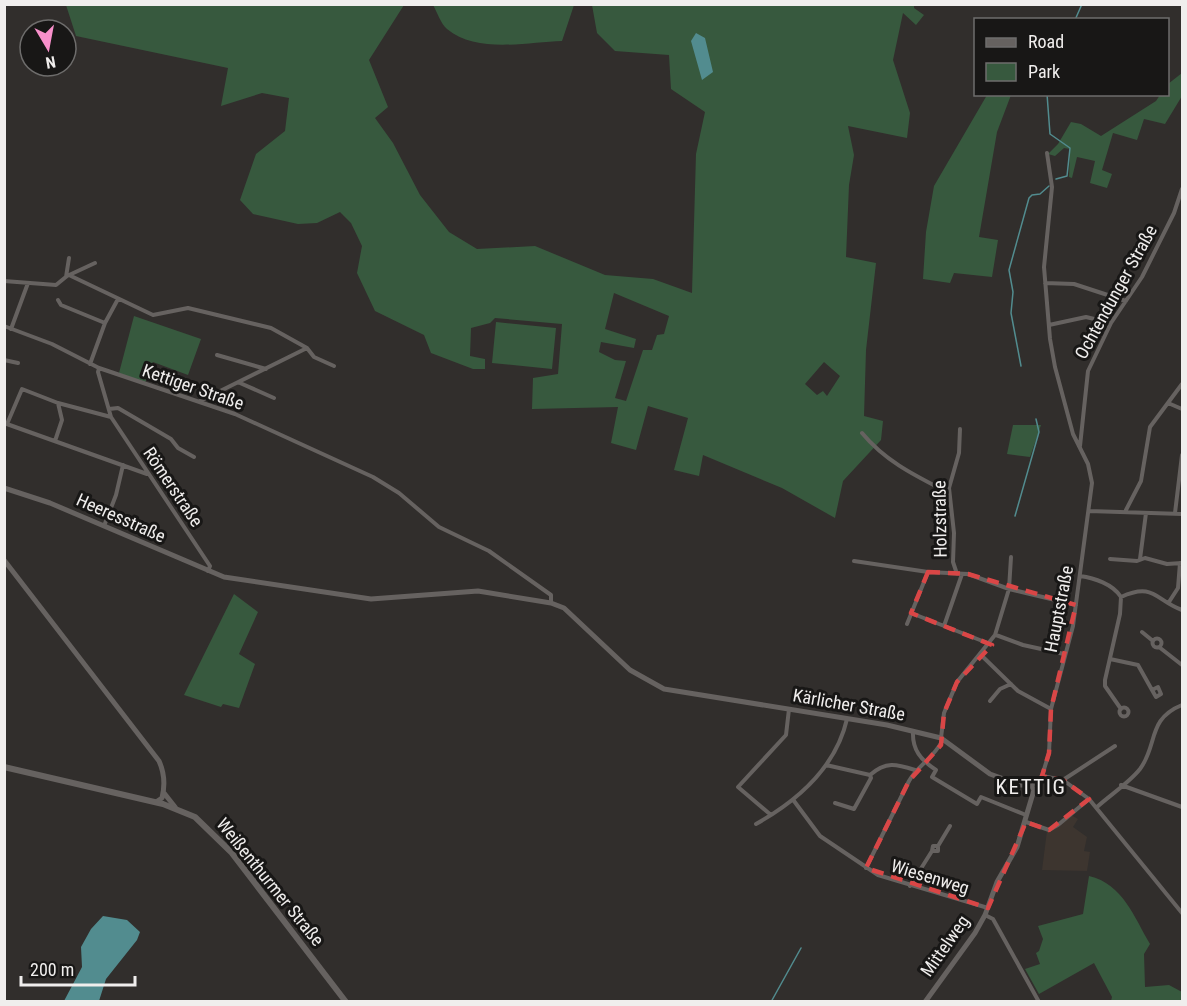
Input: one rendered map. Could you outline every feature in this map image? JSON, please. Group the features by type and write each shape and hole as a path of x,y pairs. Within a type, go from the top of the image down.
{"main road":[{"name":"Weißenthurmer Straße","path":"4,767 156,802 175,807 195,817 221,840 346,1002"}],"street":[{"name":"Hauptstraße","path":"1042,776 1049,753 1051,709 1076,605 1089,511 1091,476 1056,371 1049,325 1045,250 1052,187 1047,153"},
{"name":"Ochtendunger Straße","path":"1080,447 1085,413 1085,380 1110,323 1126,301 1154,252 1182,189"},
{"path":"68,276 69,258"},
{"path":"4,281 56,285 68,276 95,263"},
{"path":"68,276 153,315 188,308 256,323 278,331 307,348 314,357 334,366"},
{"path":"11,329 28,283"},
{"path":"1045,283 1074,284 1126,301"},
{"path":"4,327 52,344 90,363 105,323 118,299"},
{"path":"58,300 61,305 105,323"},
{"path":"1049,325 1086,318 1110,323"},
{"path":"200,401 307,348"},
{"path":"217,355 267,369"},
{"path":"4,360 18,363"},
{"name":"Kettiger Straße","path":"90,363 200,401 288,436 390,486 439,527 489,551 538,584 550,595 551,603"},
{"name":"Römerstraße","path":"99,368 98,372 111,417 210,566 208,572"},
{"path":"240,383 274,398"},
{"path":"1126,510 1139,486 1149,431 1182,384"},
{"path":"111,417 58,403 21,389 6,424 148,475"},
{"path":"55,441 62,420 58,403"},
{"path":"1168,403 1182,409"},
{"path":"109,409 118,408 171,439 178,448 194,457"},
{"name":"Holzstraße","path":"960,429 959,453 950,480 949,494 954,532 953,562 960,574"},
{"path":"862,433 875,449 896,465 949,494"},
{"path":"1175,513 1182,455"},
{"path":"104,526 116,495 123,465"},
{"name":"Heeresstraße","path":"4,488 104,526 224,577 359,598 385,599 477,591 551,603"},
{"path":"1089,511 1126,510 1182,514"},
{"path":"1140,559 1146,513"},
{"path":"866,868 915,770 925,763 941,740 944,714 957,682 996,635 1009,589 1011,557"},
{"path":"1110,559 1181,563 1181,577 1177,591 1169,602"},
{"path":"4,560 154,754 162,768 164,783 162,798 156,802"},
{"name":"Holzstraße","path":"854,561 928,572 960,574 1009,589 1076,605"},
{"path":"907,624 928,572"},
{"path":"944,626 960,574"},
{"path":"1079,578 1097,580 1118,591 1121,597 1120,614 1105,686 1121,708"},
{"path":"1121,597 1145,590 1182,610"},
{"name":"Kärlicher Straße","path":"551,603 564,608 619,660 645,680 680,693 847,718 913,731 941,740"},
{"path":"911,613 990,644"},
{"path":"1142,632 1153,640 1153,646 1159,647 1182,665"},
{"path":"996,635 1023,645 1064,654"},
{"path":"981,655 1018,691 1051,709"},
{"path":"1110,659 1138,665 1152,690"},
{"path":"990,701 1000,689 1011,684"},
{"path":"1096,807 1140,769 1156,728 1166,713 1182,705"},
{"path":"771,815 738,788 786,735 789,709"},
{"path":"756,824 794,801 826,765 847,718"},
{"path":"913,731 915,750 925,763 936,770 932,777 977,804 981,797 1027,815"},
{"path":"941,740 990,774 1032,786"},
{"path":"1063,780 1115,746"},
{"path":"826,765 870,775 888,764 915,770"},
{"path":"835,803 854,808 870,782 870,775"},
{"path":"1032,786 1042,776 1063,780 1089,799 1182,912"},
{"path":"156,802 164,783"},
{"path":"1121,785 1182,807"},
{"path":"988,908 997,882 1017,847 1034,790 1032,786"},
{"path":"164,791 175,807"},
{"path":"1026,822 1049,830 1089,799"},
{"name":"Wiesenweg","path":"794,801 820,836 866,868 910,886 988,908"},
{"path":"910,886 933,846 938,846 950,826"},
{"name":"Mittelweg","path":"924,1002 975,933 988,908"},
{"path":"985,915 993,919 1039,1002"}],"highlighted area":[{"path":"928,572 968,574 1076,605 1051,709 1049,753 1042,776 1063,780 1089,799 1049,830 1026,822 988,908 866,868 909,781 941,745 944,713 957,682 992,645 911,613"}],"shaded area":[{"path":"1071,815 1078,819 1073,827 1087,837 1084,851 1090,852 1087,871 1042,870 1047,831 1059,827"}],"green space":[{"path":"66,5 404,5 369,60 388,107 375,118 393,143 420,195 449,232 477,249 535,246 605,275 653,279 692,293 696,154 705,112 671,89 669,55 615,51 597,33 592,5 914,5 914,8 924,15 916,25 903,13 893,60 910,113 907,138 848,126 854,155 849,185 846,257 876,263 866,350 864,416 883,421 881,440 843,481 835,518 782,488 703,455 699,476 674,470 688,418 648,406 636,450 611,443 618,407 532,409 533,378 558,374 562,324 495,318 490,323 471,328 470,356 485,359 485,369 473,369 431,353 424,335 375,311 357,273 362,246 351,223 340,212 317,223 298,224 253,214 240,200 256,154 285,131 289,98 262,93 221,106 228,68 78,36 78,18 70,18","holes":["614,293 669,316 664,334 657,335 652,350 643,350 626,401 615,398 626,361 615,360 599,352 601,342 634,348 636,339 605,329","824,362 840,376 827,396 823,391 817,395 805,384"]},
{"path":"433,5 574,5 562,41 503,45 473,42 459,37 445,27"},
{"path":"1182,73 1182,96 1165,124 1144,119 1137,140 1113,133 1102,170 1112,174 1107,188 1090,183 1095,161 1077,157 1072,178 1069,177 1070,149 1064,148 1055,156 1048,154 1058,144 1071,122 1081,124 1101,136 1156,101 1159,96 1169,96 1169,83"},
{"path":"986,96 1011,96 997,132 979,237 998,240 992,277 954,273 950,283 923,279 926,232 934,186"},
{"path":"134,316 201,339 188,375 153,362 145,383 119,373"},
{"path":"496,322 556,328 552,369 492,363"},
{"path":"1013,425 1041,425 1030,457 1007,454"},
{"path":"234,594 258,612 239,654 255,664 239,708 223,704 221,707 184,695"},
{"path":"1089,876 1111,886 1119,894 1133,913 1150,944 1144,954 1145,987 1169,985 1182,992 1182,1001 1111,1001 1112,997 1094,963 1039,994 1025,969 1040,964 1036,953 1043,939 1038,926 1083,914"}],"water":[{"path":"696,33 705,38 713,72 702,80 691,41"},
{"path":"103,916 127,920 140,932 137,940 106,979 99,1001 64,1001 82,967 81,947 91,929"}],"waterway":[{"path":"1076,18 1082,4"},
{"path":"1047,96 1050,134 1070,148 1067,176 1056,179"},
{"path":"1021,366 1011,313 1013,292 1009,270 1029,198 1040,194 1049,186"},
{"path":"1015,516 1039,432 1036,419"},
{"path":"771,1002 801,948"}],"district":[{"name":"KETTIG","path":"1031,787"}]}
